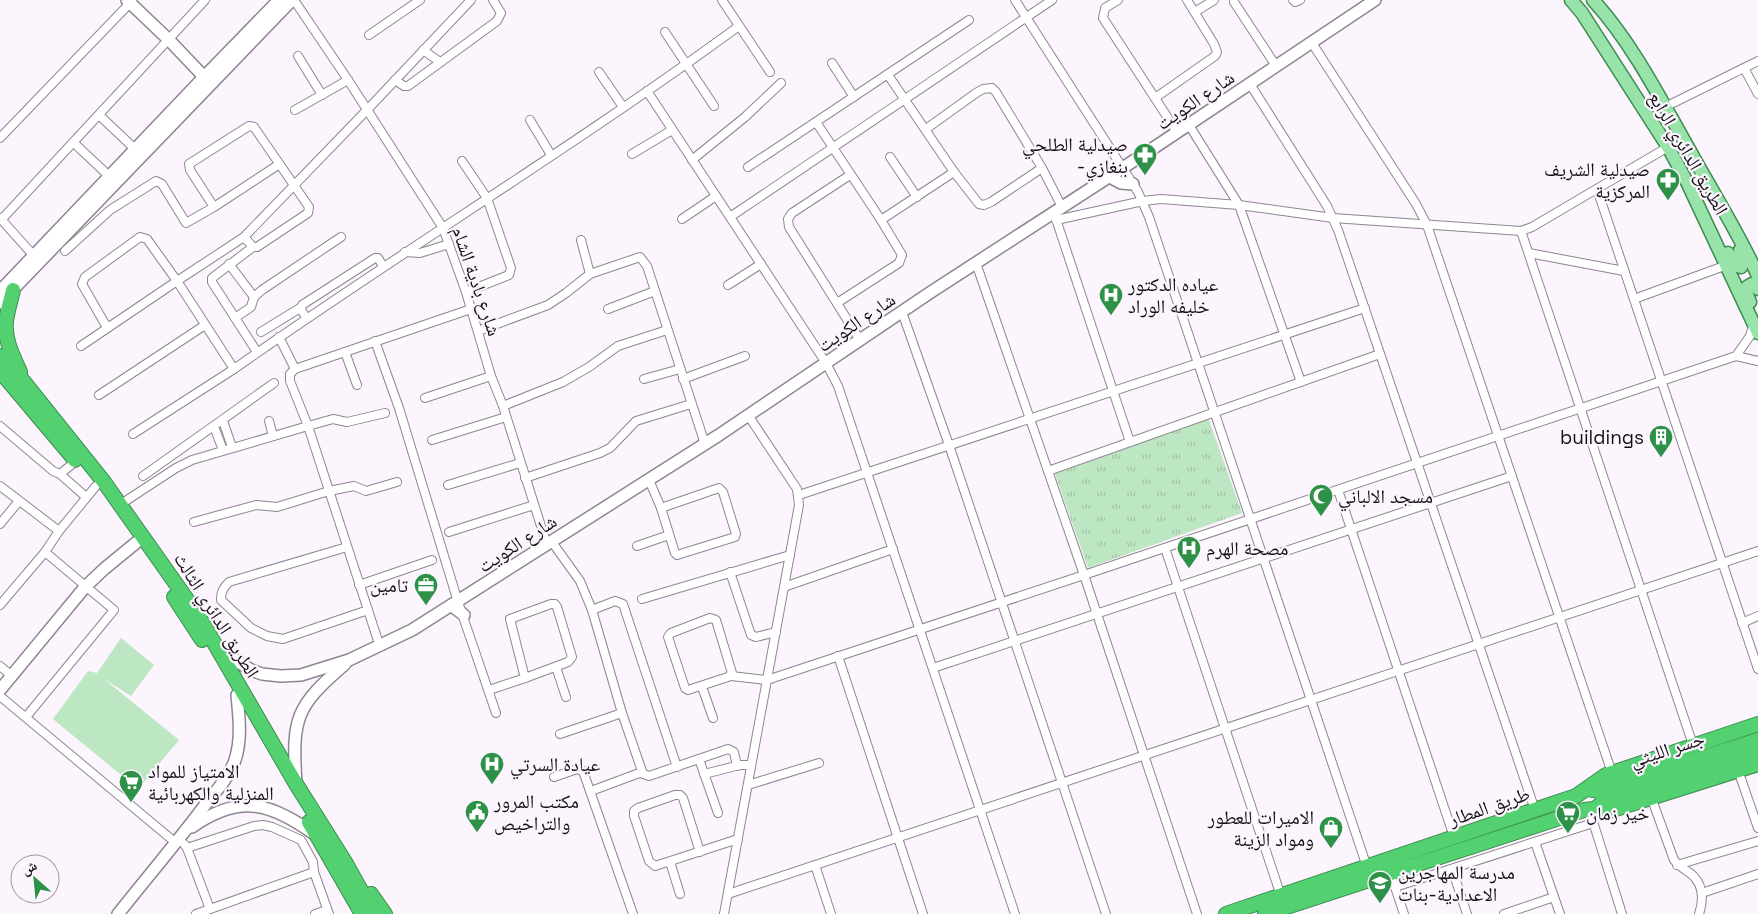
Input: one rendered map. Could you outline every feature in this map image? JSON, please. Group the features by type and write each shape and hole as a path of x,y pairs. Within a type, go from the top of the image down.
{"highway":[{"path":"7,290 6,334 11,352 24,382"},
{"name":"الطريق الدائري الثالث","path":"0,356 24,382 104,482 198,615 374,914"},
{"name":"الطريق الدائري الثالث","path":"0,371 76,461 137,542 237,695 362,914"},
{"name":"طريق المطار","path":"1226,914 1576,796 1588,789 1601,777 1758,724"},
{"name":"جسر الليثي","path":"1588,789 1603,789 1758,740"},
{"name":"جسر الليثي","path":"1592,814 1607,799 1758,751"},
{"name":"طريق المطار","path":"1265,914 1390,872 1592,814 1609,811 1758,764"},
{"path":"344,862 365,886 385,914"},
{"path":"340,877 356,914"}],"main road":[{"path":"7,290 207,80 279,0"},
{"path":"0,303 7,290 34,256 135,149 293,0"},
{"name":"شارع الكويت","path":"214,644 251,670 262,674 300,675 349,660 412,630 705,444 976,263 1057,213 1375,0"},
{"name":"الطريق الدائري الرابع","path":"1571,0 1582,13 1668,147 1757,326"},
{"name":"الطريق الدائري الرابع","path":"1593,0 1644,70 1728,218 1754,259 1758,276"},
{"path":"129,1 207,80"},
{"path":"1110,177 1121,183 1133,184"},
{"path":"1693,194 1702,201 1710,212 1734,265 1741,267 1744,260 1729,228 1728,218"},
{"path":"1757,326 1746,290 1752,284 1758,289"},
{"path":"0,690 85,587 137,542"},
{"path":"455,604 464,615"},
{"name":"شارع الكويت","path":"296,784 294,741 301,711 319,686 349,660"},
{"path":"118,914 181,841 233,767 239,746 240,726 237,695"},
{"path":"181,841 217,812 241,806 251,806 279,812 293,819 317,836"}],"street":[{"path":"34,256 1,218 74,143 205,0"},
{"name":"شارع بادية الشام","path":"293,0 368,110 443,228 466,292 491,376 503,406 534,505 549,544 580,581 592,610 622,713 642,772"},
{"path":"403,0 409,8"},
{"path":"369,35 420,0"},
{"path":"82,346 244,237 368,110 471,0"},
{"path":"395,80 404,86 408,86 500,19 501,13 493,0"},
{"path":"722,0 770,72"},
{"path":"1015,0 1142,201 1215,412 1367,867"},
{"path":"730,217 1052,0"},
{"path":"1118,0 1105,8 1103,18 1177,132"},
{"path":"1155,98 1215,56 1214,44 1187,0"},
{"path":"1195,12 1214,0"},
{"path":"1293,0 1295,2 1300,0"},
{"path":"0,138 129,1"},
{"path":"1234,2 1276,66"},
{"path":"748,167 969,20"},
{"path":"133,434 234,369 306,317 647,91 739,26"},
{"path":"665,32 714,106"},
{"path":"1312,43 1416,204 1427,225 1612,773"},
{"path":"424,50 440,62"},
{"path":"298,56 322,95"},
{"path":"1665,108 1758,61"},
{"path":"832,63 854,97"},
{"path":"1744,68 1758,94"},
{"path":"599,72 623,107"},
{"path":"888,75 976,202 984,205 991,202 1042,168"},
{"path":"295,110 348,80"},
{"path":"692,160 745,117 781,83"},
{"path":"1250,84 1333,218 1535,810"},
{"path":"926,129 983,89 992,88 996,92 1042,168 1130,442"},
{"path":"647,91 826,363 838,386 1015,914"},
{"path":"99,115 135,149"},
{"path":"530,120 551,155"},
{"path":"816,122 902,255 900,261 837,304"},
{"path":"1188,125 1239,205 1301,382"},
{"path":"214,207 190,170 189,164 250,126 254,127 309,208 308,213 257,247 253,247 212,278 212,282 257,352"},
{"path":"632,154 672,130"},
{"path":"74,143 109,176"},
{"path":"1057,213 1162,199 1239,205 1333,218 1521,232 1668,147"},
{"path":"890,157 917,196"},
{"path":"462,161 487,198 511,268 509,275 466,292"},
{"path":"65,251 110,210 156,181 162,184 186,223 278,165"},
{"path":"881,220 954,172"},
{"path":"850,175 792,213 788,219 789,227 860,340"},
{"path":"1597,189 1758,669"},
{"path":"682,219 716,196"},
{"path":"1521,232 1693,745"},
{"path":"109,327 105,324 82,284 83,280 140,237 147,239 177,281 234,369"},
{"path":"244,237 253,247"},
{"path":"236,318 251,307 254,297 262,290 341,237"},
{"path":"581,240 590,274"},
{"path":"404,252 420,253 449,244"},
{"path":"1528,253 1624,271"},
{"path":"478,332 548,305 561,298 590,274 640,257 647,266 705,444"},
{"path":"261,332 374,258 378,258 383,266"},
{"path":"976,263 1084,575 1197,914"},
{"path":"229,264 254,297"},
{"path":"728,285 761,264"},
{"path":"1634,299 1727,265"},
{"path":"608,309 655,292"},
{"path":"300,308 306,317"},
{"path":"799,494 1365,308"},
{"path":"380,646 308,426 290,381 290,374 295,369 471,309"},
{"path":"902,312 949,445 1106,914"},
{"path":"99,395 206,325"},
{"path":"1736,356 1757,326"},
{"path":"503,406 563,382 589,367 618,346 667,330"},
{"path":"279,336 295,369"},
{"path":"375,341 399,408 455,604"},
{"path":"345,352 357,385"},
{"path":"1048,471 1380,354"},
{"path":"683,379 745,356"},
{"path":"731,676 732,671 714,619 710,618 671,633 668,639 685,688 688,690 731,676 767,680 1736,356 1758,362"},
{"path":"644,379 680,369"},
{"path":"425,398 491,376"},
{"path":"144,476 274,383"},
{"path":"525,478 600,453 610,448 636,421 691,404"},
{"path":"120,504 176,468 192,460 333,419 347,422 385,413"},
{"path":"724,914 799,505 799,494 794,484 748,415"},
{"path":"432,440 506,417"},
{"path":"222,421 232,447"},
{"path":"268,421 273,436"},
{"path":"0,426 52,471 60,474 86,498"},
{"path":"214,427 223,450"},
{"path":"60,474 65,472 76,461"},
{"path":"448,485 520,463"},
{"path":"933,668 1512,476"},
{"path":"648,480 661,508 675,553 680,555 732,539 736,534 723,492 719,488 661,508"},
{"path":"194,522 256,505 278,507 329,491 354,486 361,491 369,491 397,482"},
{"path":"0,486 59,532"},
{"path":"0,605 45,552 96,486"},
{"path":"1338,490 1454,837"},
{"path":"0,524 19,501"},
{"path":"449,532 534,505"},
{"path":"637,546 669,536"},
{"path":"347,547 229,582 223,588 221,600 251,628 267,636 283,639 368,610"},
{"path":"1164,548 1281,896"},
{"path":"784,586 893,549"},
{"path":"728,894 1758,551"},
{"path":"26,717 114,610 45,552"},
{"path":"642,599 790,555"},
{"path":"359,585 432,560"},
{"path":"730,572 751,636 776,632"},
{"path":"592,610 615,601 623,604 677,767"},
{"path":"489,690 525,678 556,667 568,662 572,657 557,607 554,604 510,619 525,678"},
{"path":"464,615 496,713"},
{"path":"1742,622 1758,616"},
{"path":"838,656 923,914"},
{"path":"0,666 12,676"},
{"path":"556,667 566,697"},
{"path":"702,686 713,718"},
{"path":"0,696 181,841 210,909"},
{"path":"560,734 622,713"},
{"path":"591,791 642,772 644,776 649,776 730,749 734,752 737,766"},
{"path":"699,759 718,812"},
{"path":"748,785 819,763"},
{"path":"704,774 737,766 751,765"},
{"path":"554,777 577,769 582,770 584,773 634,914"},
{"path":"1738,770 1758,828"},
{"path":"700,852 681,796 675,795 634,811 649,861 655,866 670,862 700,852 738,839"},
{"path":"1651,798 1672,856 1677,865 1696,880 1702,893 1699,914"},
{"path":"1395,887 1535,842 1592,814 1622,914"},
{"path":"181,841 263,825 301,840 313,862 314,872 328,912 315,914"},
{"path":"1677,865 1758,841"},
{"path":"1535,842 1560,914"},
{"path":"670,862 680,894"},
{"path":"815,865 831,914"},
{"path":"1452,869 1467,914"},
{"path":"196,914 314,872"},
{"path":"1390,872 1404,914"},
{"path":"1702,893 1758,874"},
{"path":"1504,914 1554,897"}],"green space":[{"path":"1208,417 1242,513 1088,568 1055,474"},
{"path":"121,638 154,665 131,696 104,679 179,740 138,789 53,719 88,671 97,673"}],"place":[{"name":"صيدلية الطلحي -بنغازي","path":"1145,176"},
{"name":"صيدلية الشريف المركزية","path":"1668,201"},
{"name":"عياده الدكتور خليفه الوراد","path":"1111,316"},
{"name":"buildings","path":"1661,458"},
{"name":"مسجد الالباني","path":"1321,517"},
{"name":"مصحة الهرم","path":"1189,569"},
{"name":"تامين","path":"426,606"},
{"name":"عيادة السرتي","path":"492,785"},
{"name":"الامتياز للمواد المنزلية والكهربائية","path":"131,803"},
{"name":"مكتب المرور والتراخيص","path":"477,833"},
{"name":"خير زمان","path":"1568,834"},
{"name":"الاميرات للعطور ومواد الزينة","path":"1331,849"},
{"name":"مدرسة المهاجرين الاعدادية-بنات","path":"1380,904"}]}
